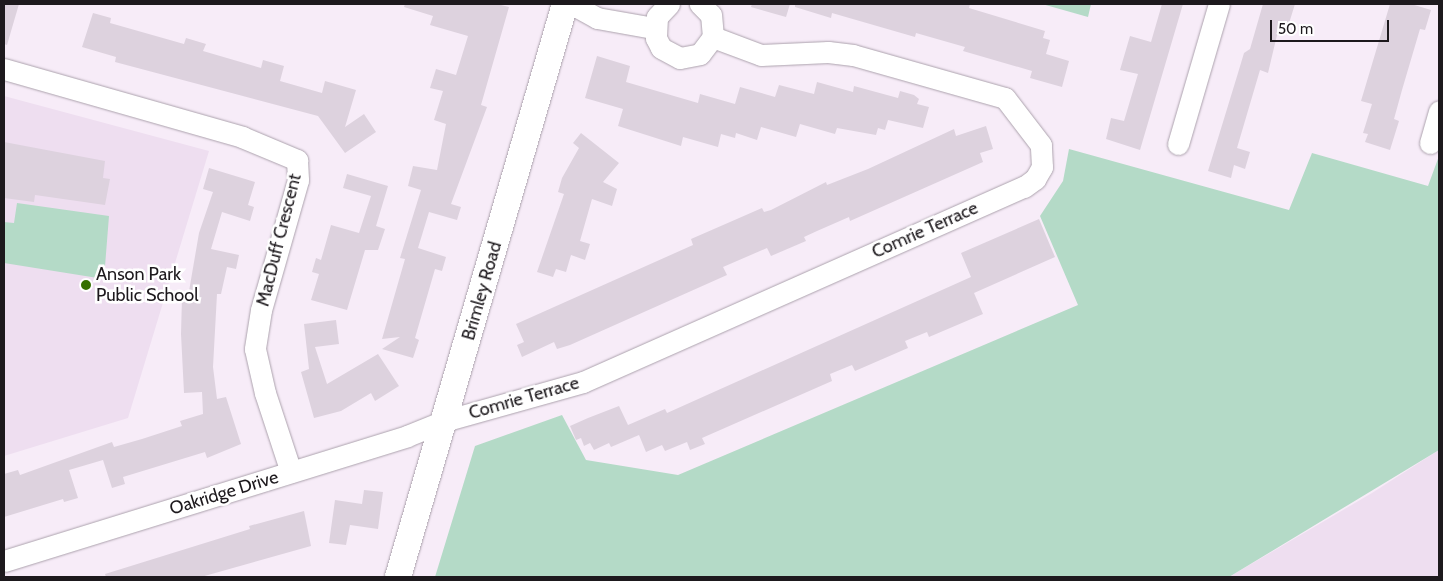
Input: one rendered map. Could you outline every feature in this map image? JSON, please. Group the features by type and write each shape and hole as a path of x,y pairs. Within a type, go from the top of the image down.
{"main road":[{"name":"Brimley Road","path":"398,577 565,4"}],"street":[{"path":"572,4 597,18 654,28"},
{"path":"669,4 657,17 654,28 661,48 680,58 700,54 713,37 711,15 700,4"},
{"path":"1178,144 1219,4"},
{"name":"Comrie Terrace","path":"444,421 583,382 1024,187 1035,179 1042,168 1041,145 1005,98 853,55 828,52 761,55 713,37"},
{"name":"MacDuff Crescent","path":"4,69 242,136 297,160 298,180 261,310 255,349 265,393 291,472"},
{"path":"1430,142 1439,112"},
{"name":"Oakridge Drive","path":"4,561 407,436 444,421"}],"shaded area":[{"name":"Anson Park Public School","path":"4,96 209,151 128,418 4,456"},
{"path":"1439,450 1439,577 1229,577 1372,493"}],"green space":[{"path":"1042,4 1091,4 1088,17"},
{"path":"1069,149 1289,210 1312,153 1428,186 1439,156 1439,450 1229,577 435,577 475,446 562,415 586,460 678,475 1078,305 1040,216 1063,181"},
{"path":"17,203 109,216 104,279 4,263 4,222 14,223"}],"building":[{"path":"4,4 19,4 7,45 4,44"},
{"path":"405,4 497,4 509,7 481,105 487,107 451,204 461,207 457,220 429,212 418,248 446,257 442,271 435,269 415,338 419,340 413,358 382,349 400,337 382,339 405,259 400,258 421,190 408,186 413,166 437,170 446,124 434,120 443,91 430,88 436,69 456,75 468,36 430,25 433,16 404,7"},
{"path":"752,4 790,4 786,17 751,7"},
{"path":"795,4 970,4 969,8 1045,31 1043,38 1050,40 1046,54 1069,61 1062,87 1030,78 1032,71 963,51 965,47 916,33 915,37 832,13 831,18 795,7"},
{"path":"1162,4 1183,4 1140,150 1106,139 1111,118 1124,121 1138,74 1120,70 1130,36 1151,42"},
{"path":"1263,4 1295,4 1286,33 1278,31 1268,73 1260,70 1237,148 1250,152 1245,169 1234,165 1231,178 1208,171 1244,53 1250,49"},
{"path":"1390,4 1411,4 1431,10 1425,30 1420,29 1402,90 1394,119 1399,121 1390,150 1365,142 1368,134 1363,133 1372,104 1361,101"},
{"path":"93,13 111,18 110,23 184,44 186,38 206,44 203,51 261,68 263,60 284,66 280,81 322,93 325,81 356,90 345,127 364,114 376,132 345,153 318,116 115,62 116,57 82,47"},
{"path":"597,56 630,66 626,82 698,103 700,94 735,104 740,87 775,97 779,85 814,94 817,82 853,92 854,86 898,98 900,91 914,95 919,99 917,104 929,107 923,128 888,120 885,130 878,128 876,135 837,128 835,134 800,124 796,137 761,127 757,140 736,133 735,138 721,134 718,147 683,137 681,146 618,126 623,109 585,98"},
{"path":"986,126 993,149 980,153 983,162 850,221 849,217 817,231 804,237 806,241 771,256 767,248 723,267 727,275 570,345 557,349 554,342 522,357 517,345 524,342 516,324 693,245 691,239 762,208 764,212 771,210 826,182 827,185 868,169 954,129 956,136"},
{"path":"581,133 619,163 603,182 617,189 612,206 592,199 580,241 590,244 585,260 571,255 566,272 556,269 553,277 537,272 564,194 558,192 562,178 579,148 573,143"},
{"path":"4,142 105,161 103,178 110,179 105,205 35,195 34,202 4,198"},
{"path":"209,168 255,182 248,205 254,207 250,221 222,212 211,249 239,255 236,269 227,267 221,294 217,294 213,367 217,399 226,397 241,444 207,458 205,452 123,477 125,484 112,488 103,460 69,470 78,498 64,502 63,499 4,517 4,474 18,470 20,475 112,442 114,447 142,439 182,426 180,421 203,414 202,392 184,393 181,334 182,297 188,297 199,233 213,192 203,189"},
{"path":"347,174 388,186 376,226 385,229 378,250 365,250 347,310 311,300 319,274 312,272 316,258 321,260 331,225 359,233 371,196 343,188"},
{"path":"1039,219 1055,257 974,293 983,314 929,337 927,332 905,341 908,348 855,371 852,365 830,374 832,381 702,438 705,444 690,450 687,442 665,451 662,445 646,452 639,435 611,447 609,443 594,450 590,443 584,446 581,438 576,440 570,426 588,418 619,406 628,425 665,409 667,413 971,277 961,253"},
{"path":"336,320 339,344 315,347 327,384 378,354 399,386 375,401 371,393 341,411 314,418 301,372 309,369 304,324"},
{"path":"364,490 383,492 378,529 350,525 346,545 329,543 335,500 362,504"},
{"path":"304,511 311,546 201,577 106,577 105,574 250,529 249,526"}],"place":[{"name":"Anson Park Public School","path":"86,285"}]}
